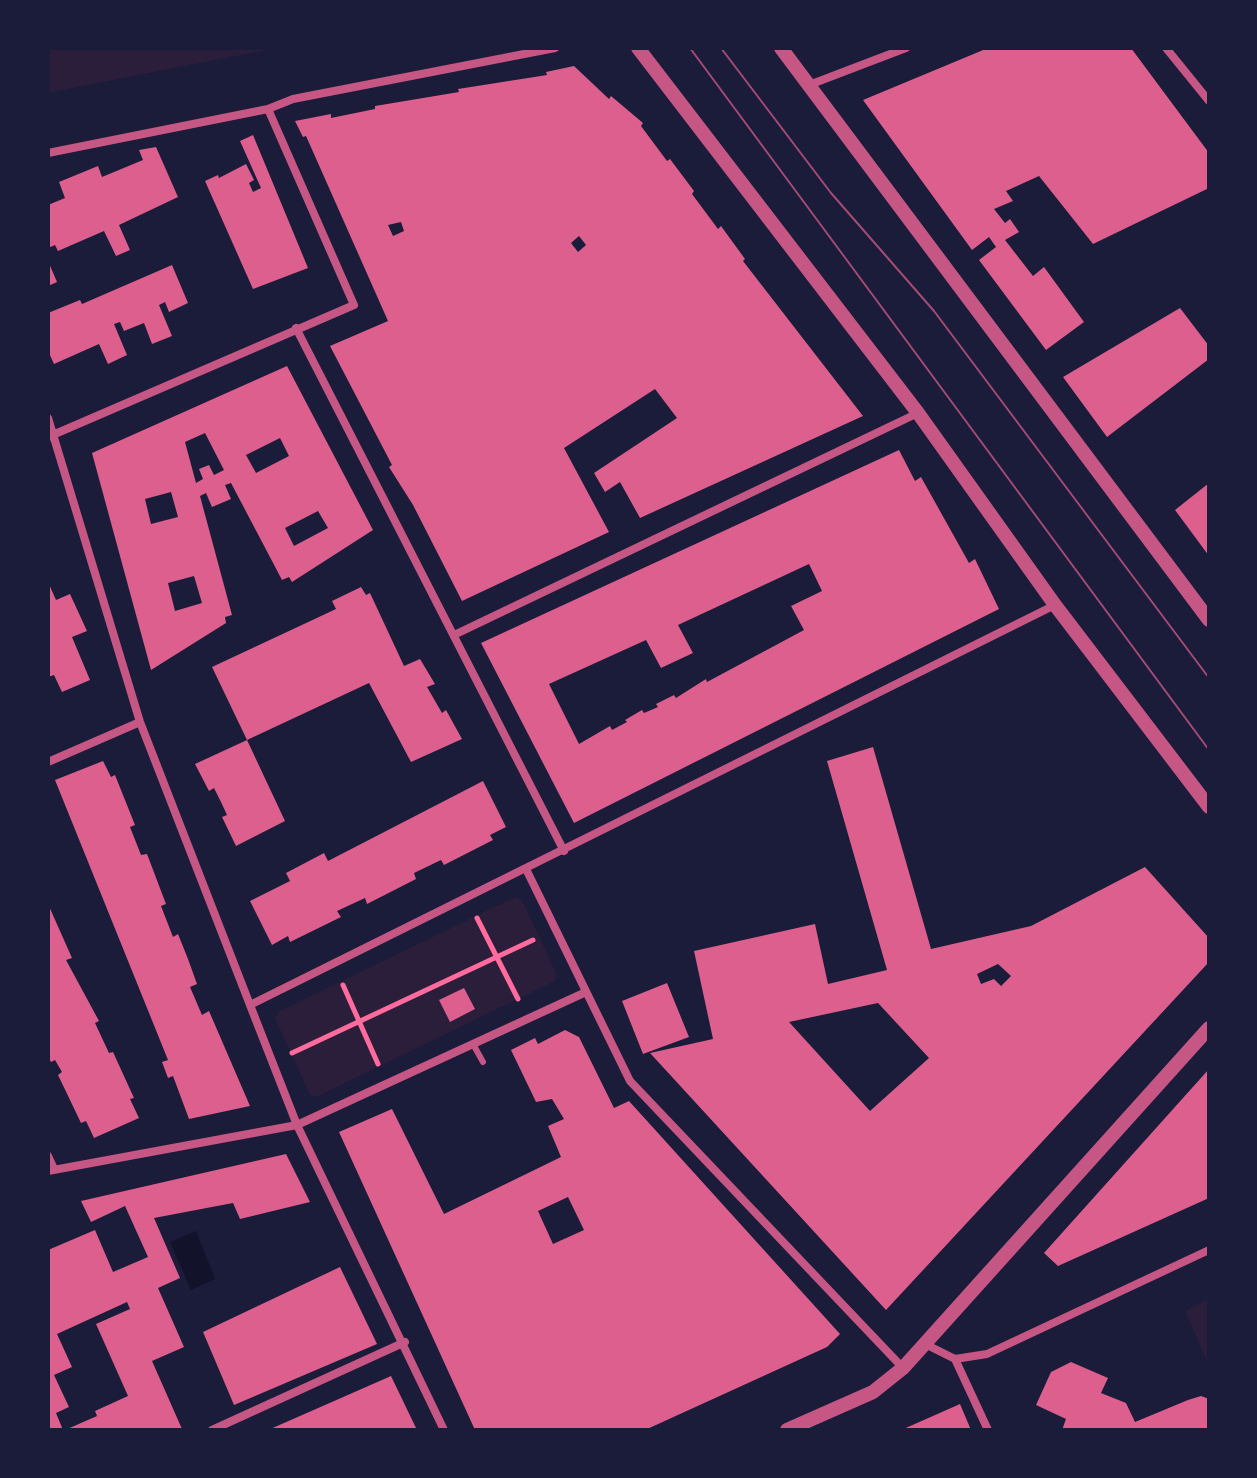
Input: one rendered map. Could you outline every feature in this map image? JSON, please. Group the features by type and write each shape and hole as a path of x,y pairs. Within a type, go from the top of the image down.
{"street":[{"path":"48,153 268,109 293,99 555,48"},
{"path":"781,48 1209,620"},
{"path":"809,85 906,48"},
{"path":"1166,48 1209,101"},
{"path":"634,49 918,413 1055,605 1209,807"},
{"path":"51,435 354,305 268,109"},
{"path":"296,328 564,851"},
{"path":"454,635 918,413"},
{"path":"48,418 140,722 250,1005 297,1125 405,1342 444,1430"},
{"path":"250,1005 1055,605"},
{"path":"48,762 140,722"},
{"path":"526,869 630,1081 903,1368"},
{"path":"48,1156 51,1170 297,1125 586,992"},
{"path":"787,1430 873,1392 903,1368 1209,1028"},
{"path":"925,1344 955,1359 987,1354 1209,1250"},
{"path":"212,1430 405,1342"},
{"path":"955,1359 988,1430"}],"lane":[{"path":"473,1044 483,1062"}],"path":[{"path":"476,916 519,999"},
{"path":"291,1053 539,937"},
{"path":"341,981 379,1067"}],"shaded area":[{"path":"48,48 276,48 48,93"},
{"path":"515,897 522,900 557,975 555,981 316,1097 310,1095 275,1018 278,1012"},
{"path":"196,1231 215,1279 191,1290 170,1242"},
{"path":"1209,1299 1209,1366 1185,1311"}],"building":[{"path":"988,48 1131,48 1209,153 1209,188 1093,244 1039,176 1006,191 1013,201 994,209 1005,223 1010,219 1019,232 1005,240 1033,276 1044,267 1084,322 1046,350 979,260 996,247 989,237 972,250 863,100"},
{"path":"574,66 609,99 611,96 643,123 641,126 694,191 692,194 718,229 721,226 745,259 743,261 863,416 640,518 620,482 605,492 594,473 677,418 655,389 564,448 609,532 462,601 413,505 389,467 392,465 330,346 388,321 306,136 303,137 295,121 331,114 331,118 375,109 375,106 459,92 458,89 547,75 546,72","holes":["401,222 404,231 393,236 388,225","579,236 586,245 578,252 571,243"]},
{"path":"253,135 308,268 253,289 205,181 218,175 219,178 246,164 254,180 249,183 253,192 261,188 240,141"},
{"path":"156,147 178,197 119,225 130,250 116,256 104,231 58,251 55,245 48,248 48,205 65,198 59,182 98,166 102,177 143,160 139,150"},
{"path":"48,261 57,282 48,286"},
{"path":"172,265 188,303 169,312 165,302 159,305 172,336 152,344 144,323 124,331 120,322 114,324 127,355 108,364 99,344 54,364 48,351 48,313 80,300 82,304"},
{"path":"1180,308 1209,346 1209,359 1107,437 1063,377"},
{"path":"287,366 373,530 292,582 289,577 282,580 231,483 225,485 231,499 212,507 206,493 200,496 232,615 225,617 226,623 151,670 92,453","holes":["205,433 224,470 214,475 209,465 199,469 203,479 196,483 185,442","280,438 289,456 256,473 246,455","171,492 178,517 151,524 145,499","318,511 328,528 294,546 285,528","194,576 202,603 175,611 168,583"]},
{"path":"899,450 915,481 921,477 969,563 975,559 999,609 574,823 481,643","holes":["809,564 822,591 791,606 804,630 707,682 706,679 676,698 674,695 656,704 658,707 644,713 642,710 625,720 627,722 612,730 610,726 579,744 549,684 646,640 661,668 693,653 678,625"]},
{"path":"1209,483 1209,556 1175,510"},
{"path":"48,582 56,600 70,594 87,631 72,637 90,680 62,692 54,675 48,677"},
{"path":"361,587 366,595 370,593 404,666 420,659 435,684 427,687 442,713 446,710 462,739 411,762 369,683 247,740 212,667 336,609 332,601"},
{"path":"247,740 285,821 236,846 222,817 227,815 214,788 209,791 195,764"},
{"path":"873,747 931,949 1031,926 1145,867 1209,938 1209,962 886,1310 650,1053 713,1039 694,951 815,924 828,984 887,970 827,761","holes":["998,964 1011,976 1001,986 994,979 981,984 977,974","878,1003 929,1058 870,1111 789,1022"]},
{"path":"103,761 111,777 115,775 135,825 130,827 141,855 147,854 166,904 161,906 173,937 178,934 188,959 197,984 190,987 202,1015 209,1011 250,1106 189,1119 173,1076 168,1078 162,1062 168,1060 55,780"},
{"path":"483,781 506,827 490,835 493,840 444,865 441,860 414,873 416,879 367,904 365,898 337,911 341,917 290,942 288,936 272,945 250,901 290,881 286,873 324,853 328,861"},
{"path":"48,904 72,958 66,960 99,1021 95,1023 109,1053 113,1052 134,1098 130,1099 139,1118 94,1138 86,1121 81,1123 58,1075 62,1072 55,1060 51,1062 48,1056"},
{"path":"667,983 689,1037 643,1054 622,1001"},
{"path":"464,988 475,1009 450,1022 439,1000"},
{"path":"565,1030 579,1037 614,1108 629,1101 840,1334 827,1347 645,1430 475,1430 339,1132 392,1109 444,1214 561,1157 548,1126 564,1119 552,1099 536,1102 511,1050 535,1038 538,1044","holes":["568,1197 584,1230 553,1244 538,1211"]},
{"path":"1209,1069 1209,1198 1058,1266 1044,1253"},
{"path":"286,1154 310,1202 240,1219 233,1203 154,1218 180,1278 158,1288 184,1347 152,1361 182,1429 65,1430 97,1416 95,1411 128,1396 96,1324 130,1309 127,1302 57,1334 72,1367 54,1375 69,1407 56,1413 63,1430 48,1430 48,1250 95,1230 113,1272 148,1257 125,1206 91,1222 81,1201"},
{"path":"340,1267 377,1344 234,1405 203,1332"},
{"path":"1071,1362 1108,1378 1101,1393 1126,1403 1135,1422 1188,1400 1201,1396 1209,1399 1209,1430 1062,1430 1066,1419 1036,1405 1051,1372"},
{"path":"391,1376 417,1430 268,1430 325,1405"},
{"path":"960,1404 971,1430 901,1430 908,1427"}],"tram line":[{"path":"690,48 1209,750"},
{"path":"721,48 831,193 934,311 1209,678"}]}
